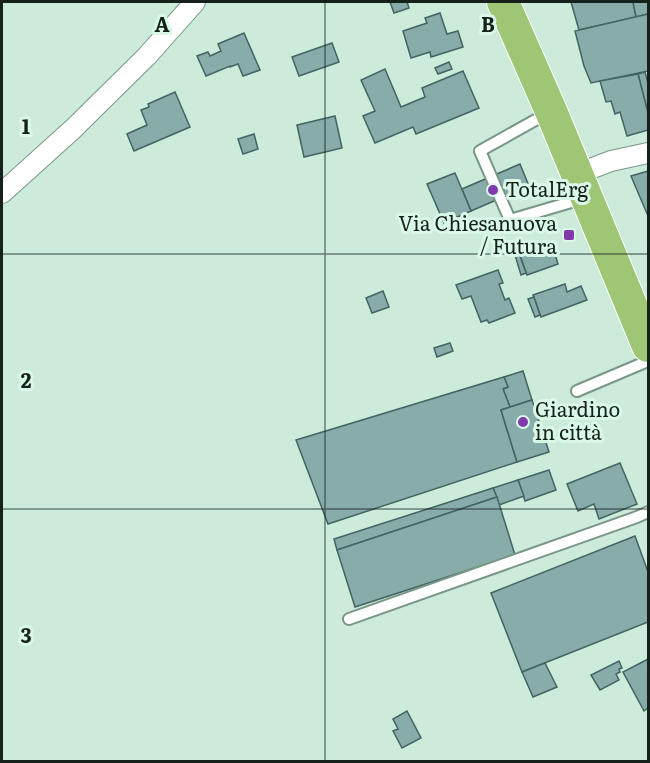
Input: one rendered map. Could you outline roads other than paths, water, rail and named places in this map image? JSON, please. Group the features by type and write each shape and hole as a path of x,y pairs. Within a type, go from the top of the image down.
{"main road":[{"path":"503,2 551,111 648,346"}],"street":[{"path":"2,193 82,121 147,56 195,2"},
{"path":"582,186 611,161 648,153"}],"lane":[{"path":"551,111 480,152 510,220 582,186"},
{"path":"577,391 648,361"},
{"path":"350,619 648,512"}],"place":[{"name":"TotalErg","path":"493,190"},
{"name":"Via Chiesanuova / Futura","path":"569,235"},
{"name":"Giardino in città","path":"523,422"}]}
